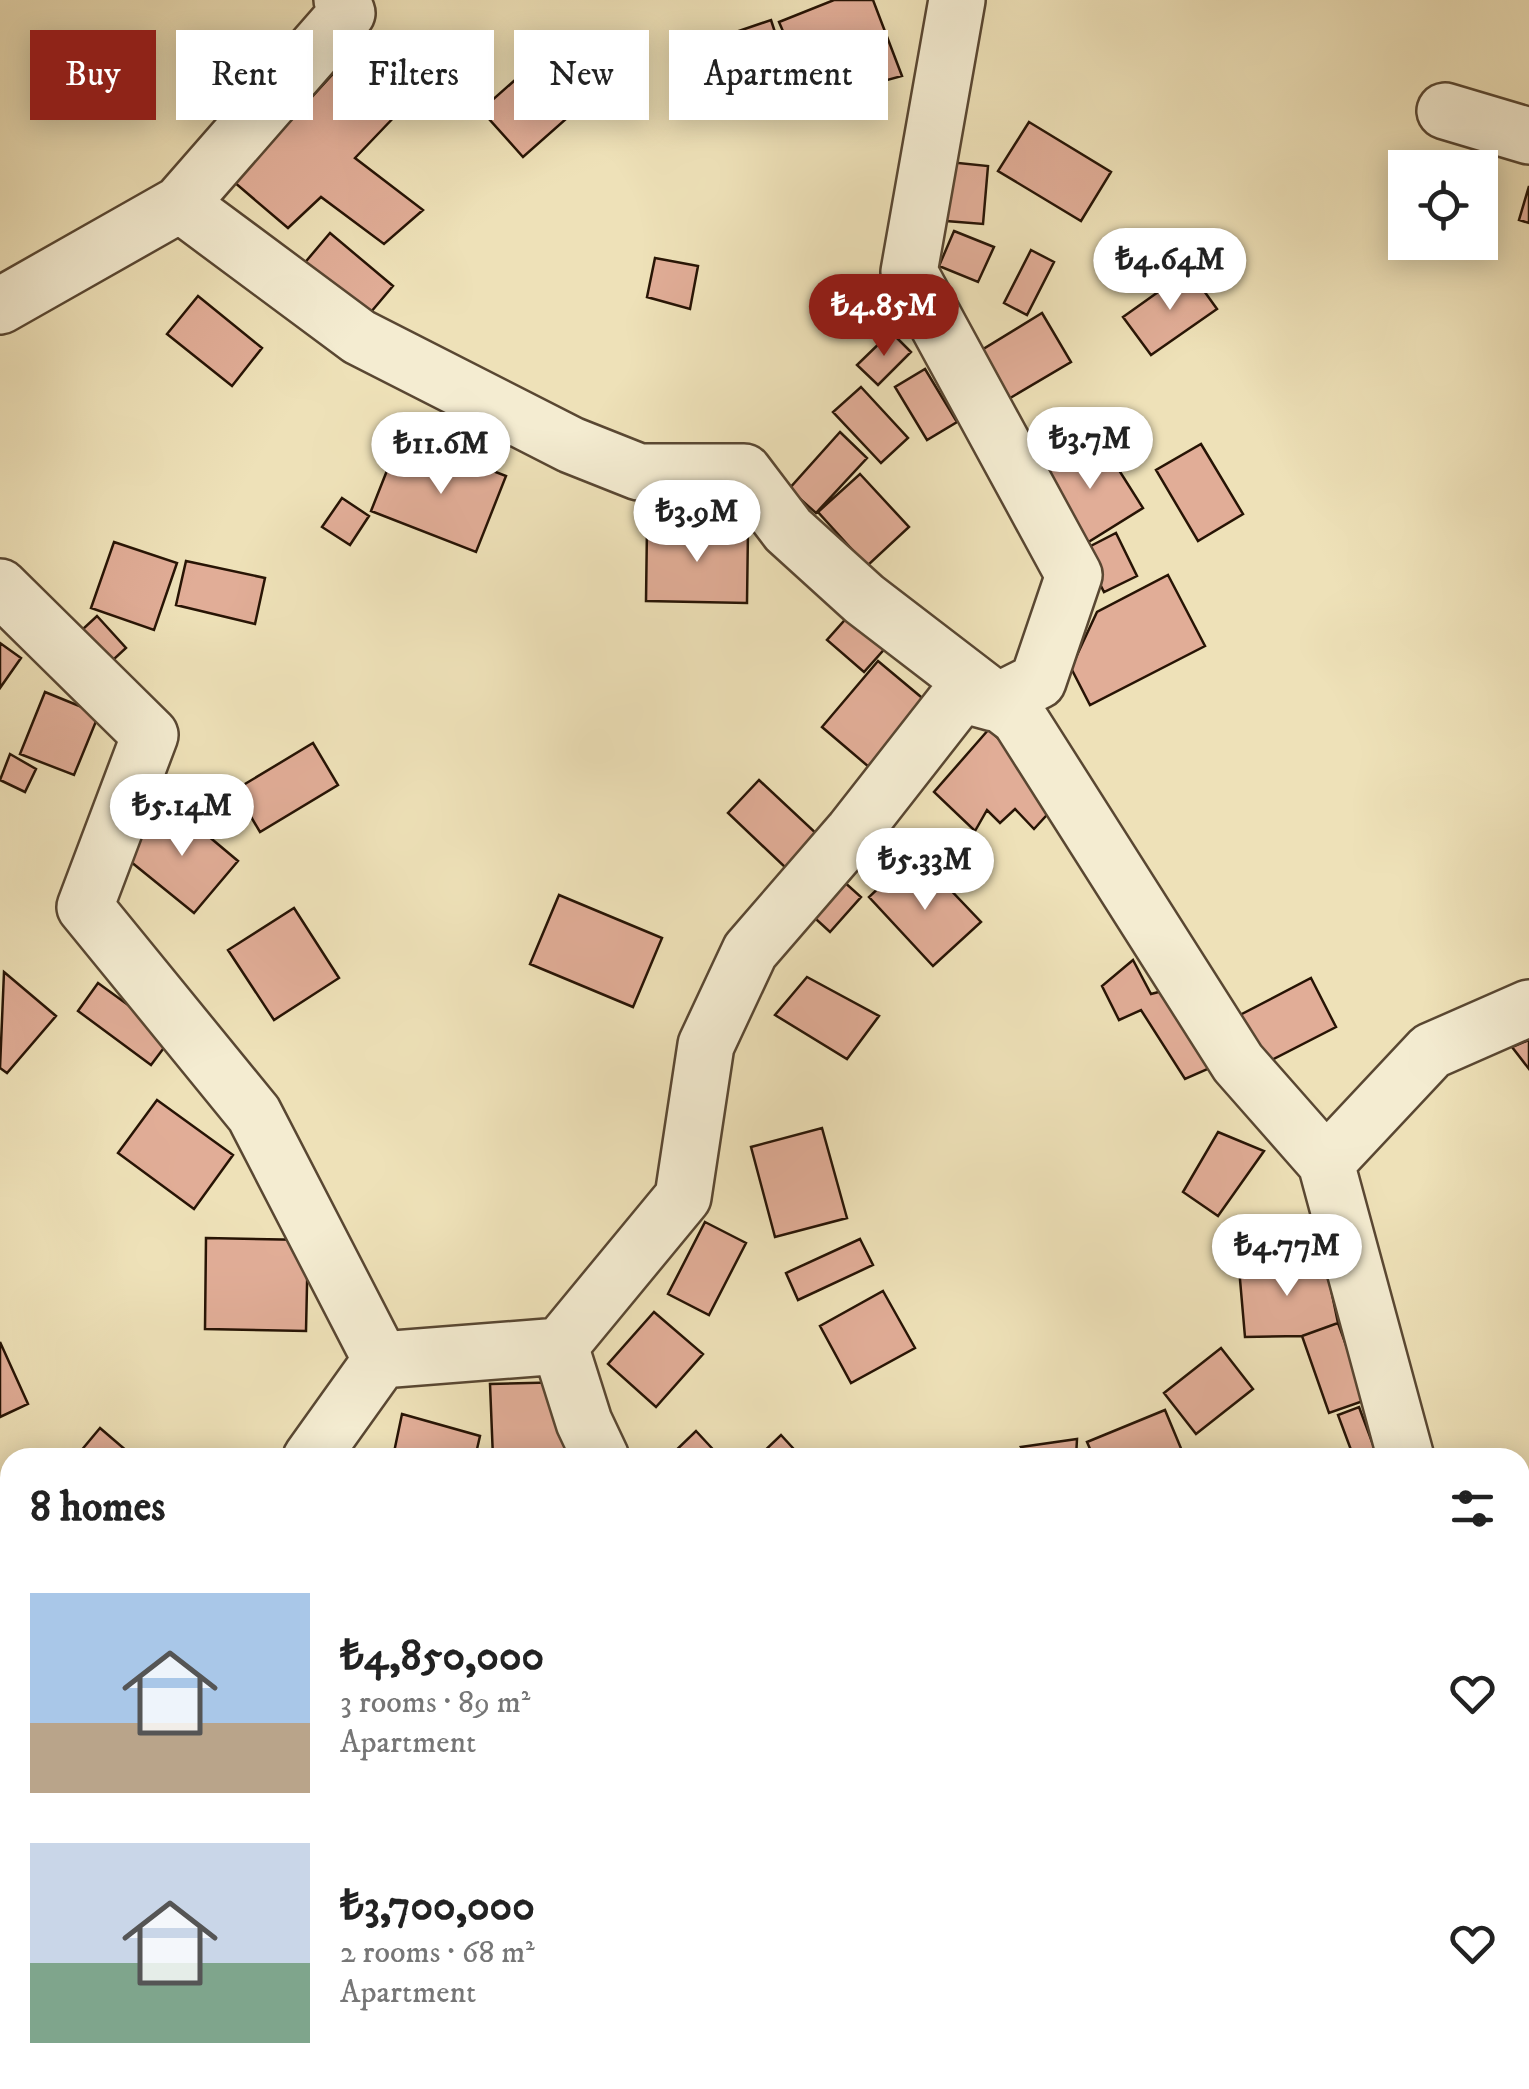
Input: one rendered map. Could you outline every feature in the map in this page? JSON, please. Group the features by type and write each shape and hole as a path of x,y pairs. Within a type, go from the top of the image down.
{"street":[{"path":"0,306 180,204 348,13 342,0"},
{"path":"318,1448 382,1360 560,1346 682,1197 706,1045 750,952 853,832 961,694 994,703 1038,681 1074,575 909,272 957,0"},
{"path":"1445,111 1529,136"},
{"path":"180,204 270,275 360,337 571,445 639,472 744,472 788,530 864,599 994,703 1019,718 1238,1063 1326,1163 1403,1448"},
{"path":"0,587 150,734 85,907 254,1114 382,1360"},
{"path":"1326,1163 1430,1051 1529,1008"},
{"path":"560,1346 596,1448"}],"building":[{"path":"834,0 873,0 884,30 782,30 779,22"},
{"path":"771,20 774,30 742,30"},
{"path":"888,39 902,76 888,80"},
{"path":"333,74 333,120 391,120 355,158 423,210 384,244 321,197 288,228 234,182 291,120 313,120 313,96"},
{"path":"514,81 514,120 565,120 523,157 490,120 494,120 494,99"},
{"path":"1029,122 1111,172 1081,221 998,171"},
{"path":"939,161 988,166 983,224 934,220"},
{"path":"1529,186 1529,223 1519,220"},
{"path":"954,231 994,247 978,282 939,266"},
{"path":"330,233 393,286 354,332 291,279"},
{"path":"1031,250 1054,262 1027,315 1004,303"},
{"path":"655,258 698,266 690,309 647,297"},
{"path":"1189,270 1217,309 1151,355 1123,317"},
{"path":"198,296 262,348 232,386 167,334"},
{"path":"1042,313 1071,362 995,407 967,359"},
{"path":"891,332 911,352 878,385 857,365"},
{"path":"925,369 957,422 927,440 895,387"},
{"path":"861,387 908,438 881,463 833,412"},
{"path":"840,432 867,458 816,513 789,489"},
{"path":"1098,437 1143,508 1082,546 1037,476"},
{"path":"1201,444 1243,514 1198,541 1156,470"},
{"path":"426,445 506,476 476,552 371,511 392,458 417,468"},
{"path":"860,474 909,527 867,566 818,512"},
{"path":"342,498 369,516 350,545 322,527"},
{"path":"647,527 748,529 747,603 646,601"},
{"path":"1116,533 1137,576 1104,592 1083,550"},
{"path":"114,542 177,563 154,630 91,608"},
{"path":"186,561 265,578 255,624 176,605"},
{"path":"1168,575 1205,646 1090,705 1071,668 1097,612"},
{"path":"851,613 888,645 864,672 827,640"},
{"path":"97,616 126,648 100,672 70,641"},
{"path":"0,643 21,658 0,688"},
{"path":"878,661 939,712 883,779 822,727"},
{"path":"45,692 99,714 74,775 20,754"},
{"path":"989,729 1040,781 1055,806 1034,829 1015,809 1000,823 987,810 975,831 934,792"},
{"path":"313,743 338,785 260,832 235,790"},
{"path":"10,754 36,769 25,792 0,780"},
{"path":"759,780 819,836 787,869 728,813"},
{"path":"170,804 238,861 194,913 125,857"},
{"path":"905,863 930,890 941,880 981,922 933,966 869,897"},
{"path":"832,871 861,897 830,932 805,909"},
{"path":"559,895 662,938 633,1007 530,964"},
{"path":"294,908 339,978 274,1020 228,950"},
{"path":"1133,960 1151,994 1170,989 1210,1068 1185,1079 1141,1010 1119,1020 1102,986"},
{"path":"4,972 56,1016 7,1073 0,1068"},
{"path":"807,977 879,1016 847,1059 775,1015"},
{"path":"1311,978 1336,1027 1266,1063 1240,1015"},
{"path":"98,983 172,1037 151,1065 78,1011"},
{"path":"1529,1040 1529,1069 1512,1047"},
{"path":"157,1100 233,1155 194,1209 118,1153"},
{"path":"822,1128 847,1218 775,1237 751,1147"},
{"path":"1218,1132 1264,1151 1218,1216 1183,1192"},
{"path":"705,1222 746,1243 709,1315 668,1294"},
{"path":"206,1238 308,1240 306,1331 205,1329"},
{"path":"860,1239 873,1265 798,1300 786,1273"},
{"path":"1325,1260 1338,1323 1302,1336 1245,1337 1239,1268"},
{"path":"883,1291 915,1348 851,1383 820,1326"},
{"path":"654,1312 703,1354 656,1407 608,1364"},
{"path":"1338,1323 1366,1400 1329,1413 1302,1336"},
{"path":"0,1342 28,1404 0,1417"},
{"path":"1221,1348 1253,1389 1196,1434 1164,1393"},
{"path":"570,1382 573,1448 493,1448 490,1384"},
{"path":"1359,1407 1374,1448 1350,1448 1338,1415"},
{"path":"1165,1410 1181,1448 1090,1448 1087,1442"},
{"path":"402,1414 480,1436 477,1448 395,1448"},
{"path":"100,1428 123,1448 83,1448"},
{"path":"696,1431 712,1448 678,1448"},
{"path":"781,1435 793,1448 767,1448"},
{"path":"1077,1439 1077,1448 1021,1447"}]}
